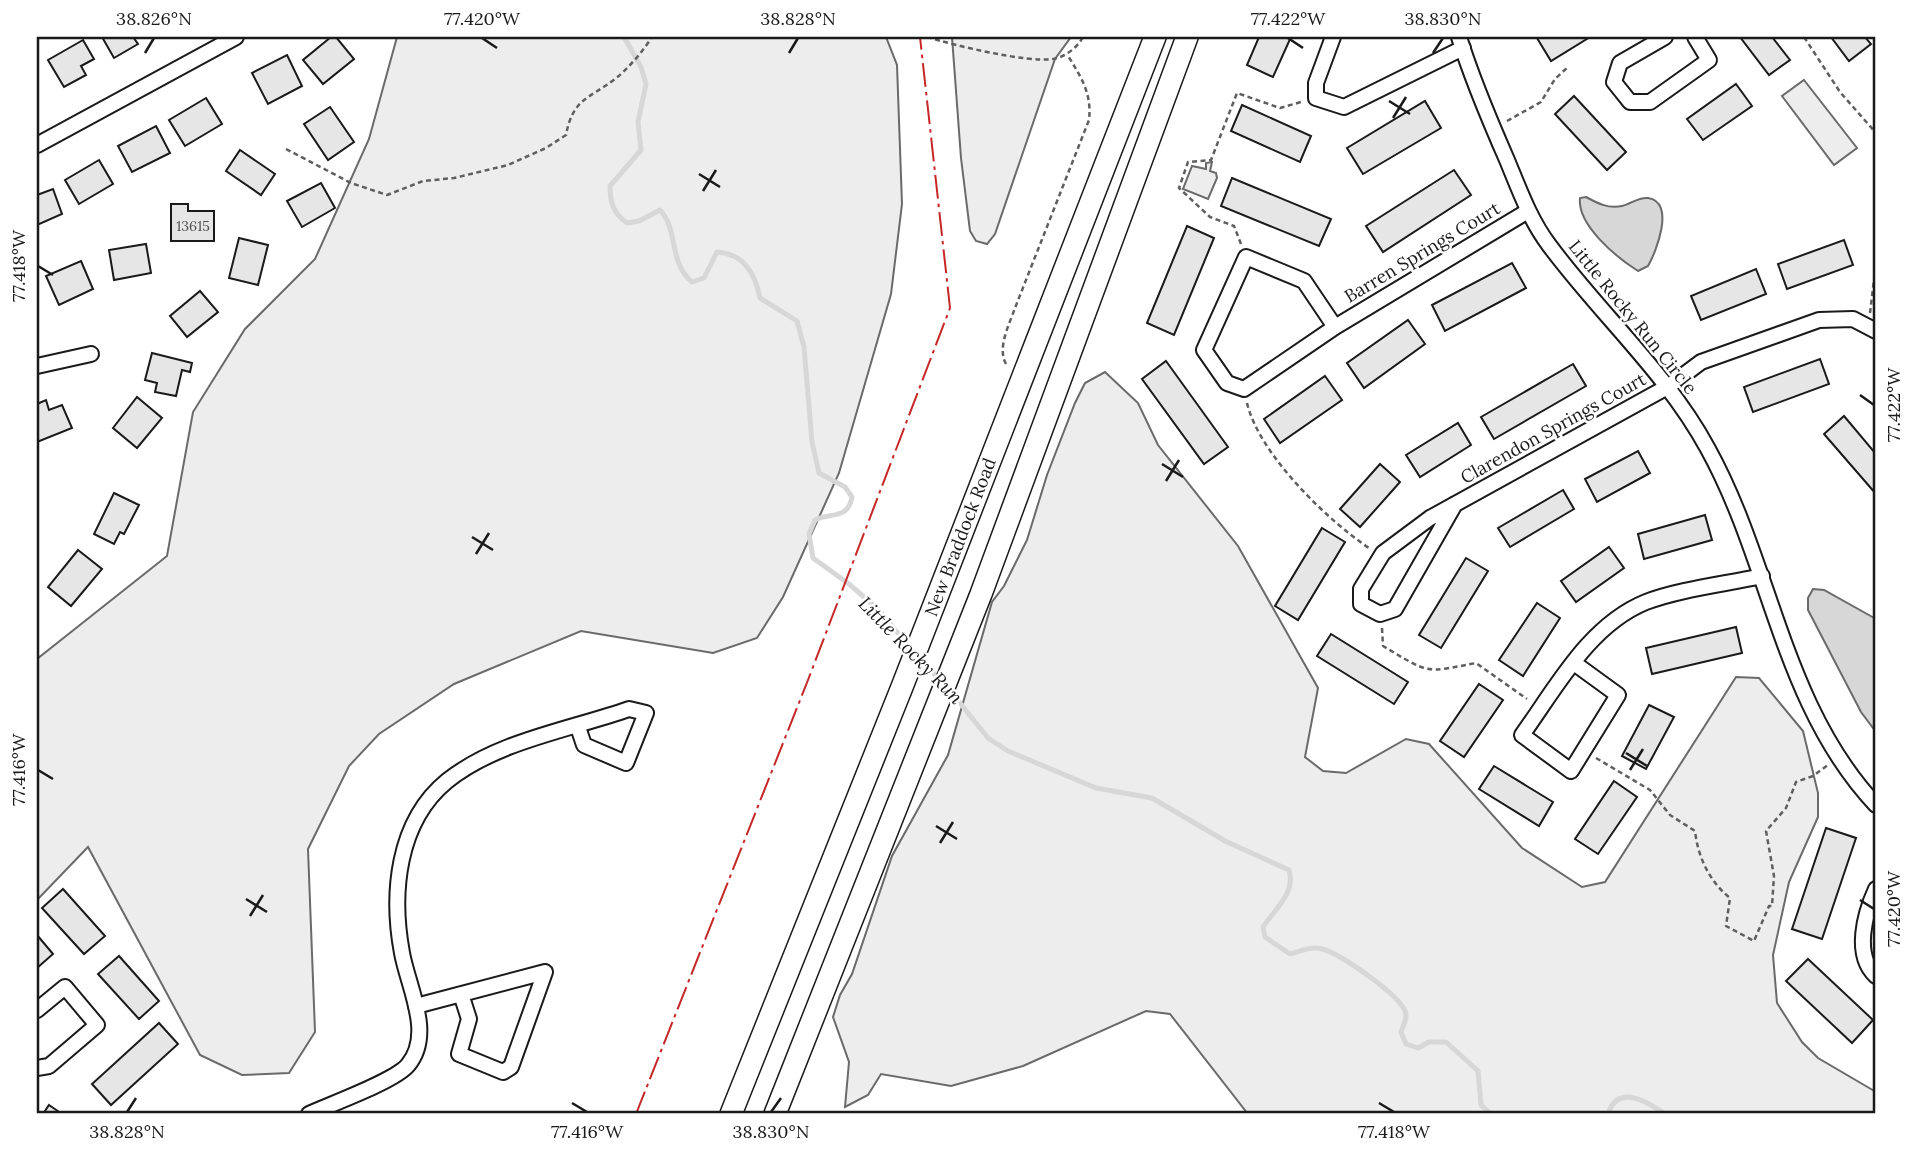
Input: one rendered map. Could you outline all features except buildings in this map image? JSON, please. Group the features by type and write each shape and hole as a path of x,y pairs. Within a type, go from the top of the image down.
{"main road":[{"name":"New Braddock Road","path":"731,1114 902,687 1154,37"},
{"path":"775,1114 981,594 1187,37"}],"street":[{"path":"37,145 236,37"},
{"path":"1333,37 1316,83 1316,98 1344,107 1461,42"},
{"path":"1665,37 1620,63 1614,82 1630,102 1650,102 1709,60 1695,37"},
{"name":"Little Rocky Run Circle","path":"1461,42 1492,126 1528,211 1547,242 1591,299 1669,386 1707,447 1729,489 1802,692 1839,757 1876,805"},
{"name":"Barren Springs Court","path":"1244,390 1335,327 1528,211"},
{"path":"1244,390 1227,383 1204,350 1246,257"},
{"name":"Barren Springs Court","path":"1246,257 1304,281 1335,327"},
{"name":"Clarendon Springs Court","path":"1455,504 1395,609 1380,614 1361,604 1361,589 1382,556 1430,518 1455,504 1669,386 1701,362 1819,320 1853,319 1871,328"},
{"path":"37,366 91,354"},
{"path":"1574,663 1618,695 1571,771 1522,735 1584,648 1610,624 1645,603 1762,576"},
{"path":"309,1114 407,1067 418,1049 416,1006 402,953 398,887 402,853 419,813 447,781 474,763 506,748 629,709 646,713 626,763 584,745 578,727"},
{"path":"1876,889 1867,910 1863,943 1870,970 1876,976"},
{"path":"416,1006 461,994 545,972 511,1067 503,1072 459,1054 469,1019 461,994"},
{"path":"37,1010 65,987 97,1025 49,1066 37,1068"}],"path":[{"path":"286,149 351,183 387,195 423,181 488,171 546,148 566,135 570,115 589,94 624,70 652,37"},
{"path":"927,37 964,48 1046,60 1067,54 1083,37"},
{"path":"1804,37 1840,92 1876,134"},
{"path":"1009,367 1002,354 1004,340 1089,120 1091,100 1088,90 1067,54"},
{"path":"1492,126 1542,102 1555,79 1568,67"},
{"path":"1246,257 1234,226 1210,217 1179,188 1188,162 1211,160 1237,93 1280,108 1316,98"},
{"path":"1871,328 1876,263"},
{"path":"1244,390 1250,413 1287,472 1318,507 1382,556"},
{"path":"1380,614 1384,646 1421,669 1459,668 1476,663 1541,709"},
{"path":"1584,750 1650,790 1670,815 1695,831 1696,846 1714,885 1730,898 1726,926 1754,942 1769,906 1772,906 1774,876 1766,831 1786,808 1796,782 1813,776 1839,757"}],"shaded area":[{"path":"397,37 886,37 897,65 902,204 891,294 839,473 783,597 757,638 713,653 581,631 454,684 379,734 349,766 308,849 315,1032 289,1073 242,1075 200,1055 88,847 37,900 37,659 167,556 193,412 245,329 315,259 369,139"},
{"path":"952,37 1071,37 1055,59 995,234 987,244 976,241 970,231 961,158"},
{"path":"1804,80 1857,148 1834,165 1782,96"},
{"path":"1212,162 1210,171 1216,173 1217,178 1208,199 1183,189 1192,166 1206,169 1206,163"},
{"path":"1586,197 1612,207 1644,198 1656,201 1661,208 1662,228 1648,266 1638,271 1619,257 1591,229 1581,208 1580,198"},
{"path":"1105,372 1138,403 1158,445 1238,546 1318,688 1305,757 1323,771 1346,773 1406,739 1429,744 1522,848 1582,887 1605,882 1736,677 1759,678 1803,731 1818,793 1818,817 1789,882 1773,955 1777,1003 1802,1042 1818,1058 1876,1092 1876,1114 1248,1114 1170,1014 1146,1011 1023,1066 951,1086 881,1074 868,1095 845,1107 849,1062 833,1017 840,995 852,974 892,856 948,755 992,602 1004,586 1027,540 1047,475 1075,403 1085,383"},
{"path":"1813,589 1824,590 1876,619 1876,732 1861,712 1808,610 1808,598"}],"waterway":[{"name":"Little Rocky Run","path":"624,37 641,67 646,84 638,122 641,150 610,186 613,207 627,223 639,221 660,210 670,227 676,256 692,282 704,278 717,252 726,254 747,266 760,298 797,321 804,347 812,442 819,473 845,487 852,497 843,512 815,520 809,534 813,558 879,610 910,648"},
{"name":"Little Rocky Run","path":"919,658 941,681"},
{"name":"Little Rocky Run","path":"948,688 988,738 1008,751 1096,788 1152,798 1227,842 1289,870 1290,886 1263,927 1265,937 1290,954 1314,948 1331,952 1381,985 1405,1011 1406,1019 1401,1032 1406,1044 1418,1048 1429,1042 1446,1042 1478,1071 1481,1105 1491,1114"},
{"name":"Little Rocky Run","path":"1608,1114 1619,1099 1626,1097 1642,1101 1665,1114"}],"power":[{"path":"636,1114 808,680 950,308 920,37"}]}
